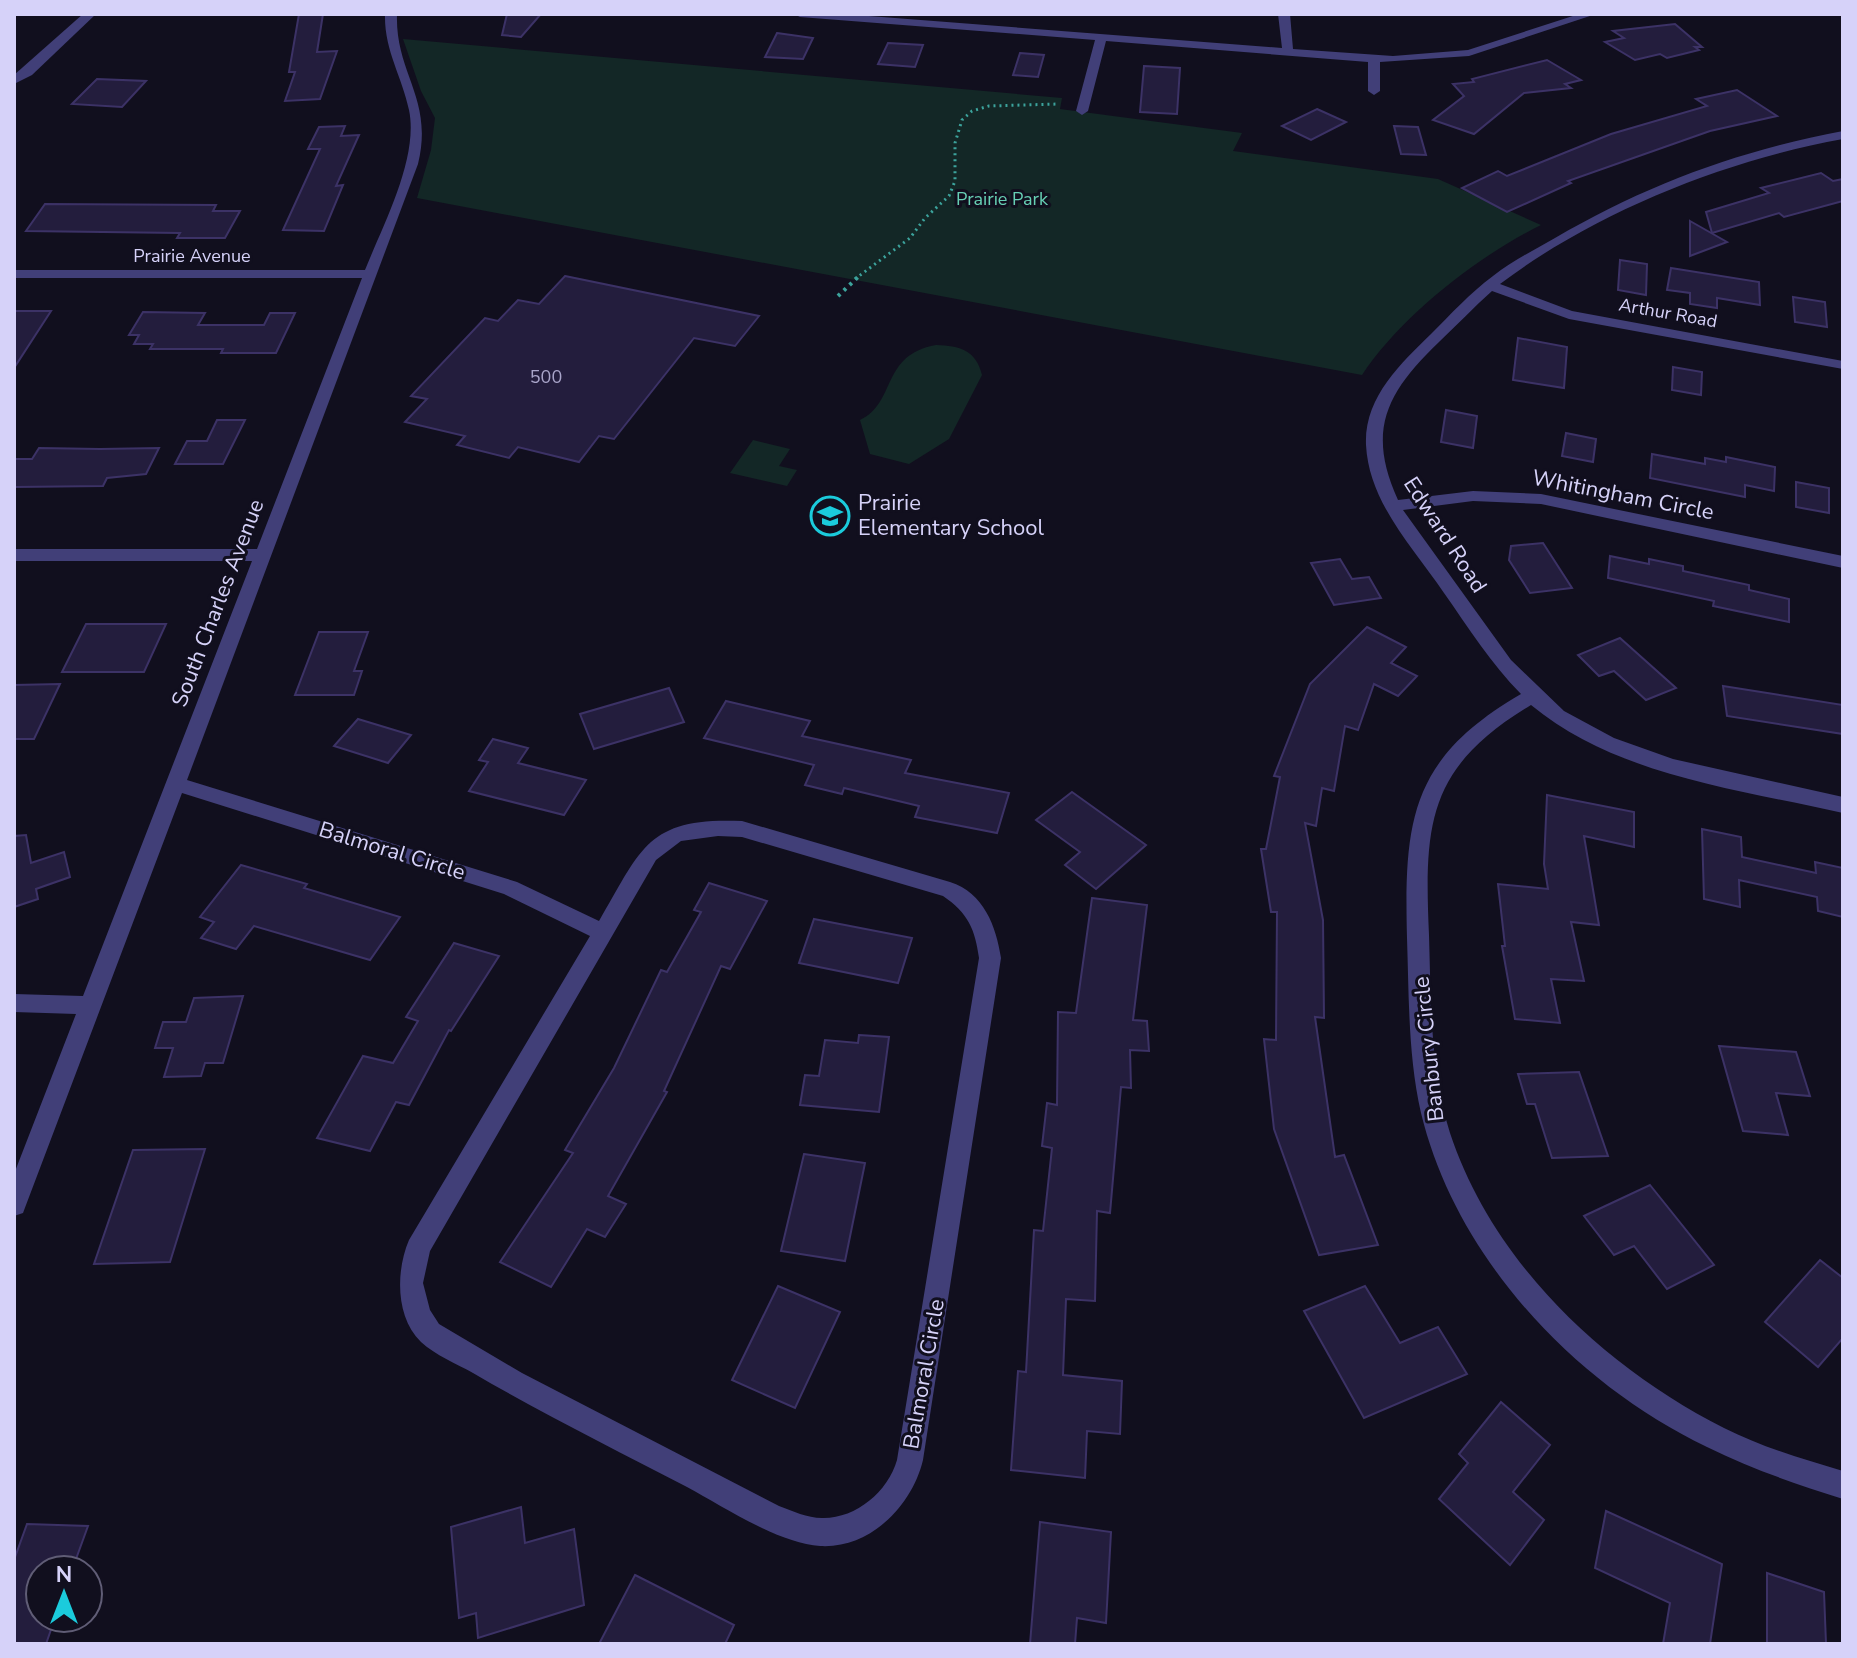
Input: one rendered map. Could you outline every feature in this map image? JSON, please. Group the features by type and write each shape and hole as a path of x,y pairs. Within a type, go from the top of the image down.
{"street":[{"path":"14,80 28,72 90,14"},
{"name":"South Charles Avenue","path":"14,1205 406,182 417,134 415,110 393,53 391,14"},
{"path":"800,14 1374,60 1427,59 1469,53 1590,14"},
{"path":"1284,14 1288,53"},
{"path":"1082,111 1101,38"},
{"path":"1374,60 1374,91"},
{"name":"Edward Road","path":"1843,135 1770,152 1649,194 1576,230 1490,285 1400,373 1378,411 1373,446 1379,475 1392,506 1505,665 1532,696 1557,716 1615,747 1682,767 1843,805"},
{"name":"Prairie Avenue","path":"14,274 370,274"},
{"name":"Arthur Road","path":"1490,285 1569,315 1843,365"},
{"name":"Whitingham Circle","path":"1392,506 1473,496 1516,496 1843,562"},
{"path":"14,555 261,555"},
{"name":"Banbury Circle","path":"1532,696 1498,713 1456,750 1438,776 1426,804 1418,845 1415,878 1423,1039 1429,1096 1449,1165 1496,1251 1543,1308 1617,1375 1689,1424 1743,1451 1843,1485"},
{"name":"Balmoral Circle","path":"175,784 510,888 603,933"},
{"name":"Balmoral Circle","path":"718,828 742,829 935,884 964,899 985,924 990,958 915,1433 906,1474 891,1498 874,1514 853,1527 820,1532 774,1518 513,1382 430,1333 418,1315 411,1283 418,1248 603,933 649,854 676,834 718,828"},
{"path":"14,1003 90,1005"}],"path":[{"path":"838,296 855,277 911,237 951,193 956,181 953,159 955,135 967,116 989,106 1058,104"}],"green space":[{"name":"Prairie Park","path":"403,39 1062,98 1060,109 1242,133 1233,151 1438,179 1541,225 1492,253 1442,290 1398,331 1362,375 417,198 431,150 435,118 421,91"},
{"path":"936,345 966,351 976,360 982,375 949,439 909,464 870,454 860,420 880,403 897,369 906,359 918,350"},
{"path":"753,440 790,449 779,466 797,470 787,486 730,473"}],"building":[{"path":"299,14 323,14 317,52 337,51 320,99 285,101 295,72 289,72"},
{"path":"507,14 541,14 521,37 502,35"},
{"path":"1675,24 1702,47 1667,58 1660,54 1635,60 1605,42 1624,38 1613,31"},
{"path":"777,33 813,38 803,59 765,57"},
{"path":"888,43 923,45 915,67 878,64"},
{"path":"1020,53 1044,55 1038,77 1013,75"},
{"path":"1547,60 1581,80 1565,84 1571,88 1524,93 1474,134 1433,120 1464,96 1453,84 1474,82 1472,79"},
{"path":"1144,66 1180,68 1177,114 1140,112"},
{"path":"97,79 146,81 122,107 72,104"},
{"path":"1737,90 1777,116 1710,131 1568,181 1571,183 1507,212 1462,188 1498,171 1507,176 1611,134 1707,106 1696,99"},
{"path":"1317,109 1346,122 1311,140 1282,126"},
{"path":"345,126 341,136 359,135 336,186 343,185 324,231 283,230 320,149 308,149 319,127"},
{"path":"1394,126 1418,127 1426,155 1401,154"},
{"path":"1821,173 1833,181 1843,179 1843,201 1784,217 1779,213 1712,233 1706,212 1769,193 1761,188"},
{"path":"45,204 216,205 213,211 240,211 225,238 177,238 180,233 26,231"},
{"path":"1690,221 1727,242 1690,256"},
{"path":"1620,260 1647,264 1646,295 1618,290"},
{"path":"1671,268 1759,282 1760,305 1717,298 1717,308 1690,304 1690,293 1667,290"},
{"path":"565,276 759,316 735,346 694,338 614,439 599,436 579,462 518,447 509,458 457,445 465,436 405,422 427,399 411,396 485,318 498,321 518,300 539,304"},
{"path":"1793,297 1825,302 1827,327 1795,322"},
{"path":"14,311 51,311 14,368"},
{"path":"143,312 205,313 198,325 264,325 270,313 295,313 276,353 221,353 223,349 150,349 153,344 134,344 139,335 129,335"},
{"path":"1518,338 1567,347 1564,388 1513,380"},
{"path":"1673,367 1702,372 1701,395 1672,390"},
{"path":"1446,410 1477,416 1473,448 1441,442"},
{"path":"217,420 245,420 223,464 175,464 187,441 207,441"},
{"path":"1566,433 1596,439 1593,462 1562,456"},
{"path":"39,448 159,448 146,474 107,478 103,486 14,487 14,459 32,459"},
{"path":"1652,454 1705,464 1705,458 1726,462 1726,457 1775,467 1774,491 1745,485 1745,497 1650,478"},
{"path":"1796,482 1829,488 1829,513 1796,507"},
{"path":"1543,543 1572,588 1530,593 1509,560 1511,546"},
{"path":"1610,556 1649,564 1649,559 1683,566 1683,571 1749,585 1749,590 1789,599 1789,622 1713,606 1714,601 1608,578"},
{"path":"1340,559 1352,579 1369,577 1381,598 1334,605 1311,563"},
{"path":"86,624 166,624 144,672 62,672"},
{"path":"1367,627 1406,647 1391,663 1417,676 1398,696 1374,684 1358,730 1345,726 1334,791 1322,788 1316,826 1305,823 1323,920 1324,1018 1315,1017 1335,1157 1344,1155 1378,1245 1319,1255 1274,1129 1264,1039 1276,1040 1277,912 1271,912 1261,849 1266,849 1280,777 1274,776 1310,684"},
{"path":"319,632 368,632 354,671 362,671 354,695 295,695"},
{"path":"1620,638 1676,688 1646,700 1614,671 1599,676 1578,655"},
{"path":"60,684 34,739 14,739 14,685"},
{"path":"1723,686 1843,705 1843,734 1727,716"},
{"path":"669,688 684,722 594,749 580,714"},
{"path":"726,701 810,721 802,736 911,760 905,773 1009,793 997,833 915,817 919,806 844,788 842,794 805,785 814,765 704,738"},
{"path":"358,719 411,735 388,763 334,746"},
{"path":"493,739 528,748 518,763 586,780 564,815 469,791 488,762 479,760"},
{"path":"1072,792 1146,845 1096,889 1065,865 1080,852 1036,820"},
{"path":"1547,795 1634,812 1634,847 1584,836 1599,925 1571,922 1584,981 1551,979 1560,1023 1515,1019 1502,946 1505,946 1498,884 1548,889 1544,864"},
{"path":"1702,829 1741,837 1742,857 1816,873 1815,862 1843,868 1843,917 1818,911 1817,897 1739,880 1740,907 1704,899"},
{"path":"26,835 31,863 64,852 70,877 36,889 38,899 14,907 14,836"},
{"path":"241,865 307,884 304,888 400,917 370,960 254,926 236,949 201,938 214,922 200,917"},
{"path":"709,883 767,901 730,969 721,966 664,1091 667,1092 608,1196 626,1204 605,1237 587,1229 551,1287 500,1262 573,1153 565,1150 614,1068 661,970 667,972 701,912 694,910"},
{"path":"1092,898 1147,905 1133,1020 1147,1021 1149,1051 1130,1050 1131,1088 1121,1087 1110,1213 1097,1211 1095,1301 1066,1299 1063,1375 1122,1381 1120,1434 1087,1431 1085,1478 1011,1470 1018,1371 1026,1372 1034,1230 1043,1231 1052,1148 1042,1146 1047,1103 1057,1105 1058,1012 1076,1013"},
{"path":"814,919 912,938 898,983 799,963"},
{"path":"454,943 499,956 449,1030 409,1105 396,1102 370,1151 317,1138 363,1056 393,1063 418,1021 406,1017"},
{"path":"243,996 223,1063 205,1063 201,1076 164,1077 173,1048 155,1048 163,1022 186,1022 194,998"},
{"path":"859,1035 889,1037 879,1112 800,1105 805,1075 819,1076 825,1040 858,1043"},
{"path":"1719,1046 1796,1052 1810,1096 1776,1093 1788,1135 1743,1131"},
{"path":"1579,1072 1608,1156 1552,1158 1535,1104 1527,1104 1518,1074"},
{"path":"205,1149 170,1262 94,1264 133,1150"},
{"path":"804,1154 865,1163 845,1261 781,1251"},
{"path":"1650,1185 1714,1265 1667,1289 1634,1246 1614,1255 1584,1216"},
{"path":"1820,1260 1843,1278 1843,1338 1818,1367 1765,1322"},
{"path":"778,1286 840,1312 795,1408 732,1380"},
{"path":"1365,1286 1400,1343 1438,1327 1467,1374 1364,1418 1304,1311"},
{"path":"1501,1402 1550,1445 1513,1492 1544,1520 1510,1565 1439,1499 1468,1463 1459,1454"},
{"path":"521,1507 525,1543 574,1529 584,1605 478,1638 476,1613 459,1618 451,1527"},
{"path":"1606,1511 1722,1564 1710,1644 1663,1644 1670,1603 1595,1568"},
{"path":"1040,1522 1111,1532 1106,1623 1077,1618 1075,1644 1030,1644"},
{"path":"27,1524 88,1526 78,1554 24,1554 24,1634 49,1634 46,1644 14,1644 14,1560"},
{"path":"1767,1573 1824,1592 1826,1644 1767,1644"},
{"path":"635,1575 734,1625 725,1644 599,1644"}],"place":[{"name":"Prairie Elementary School","path":"830,516"}]}
